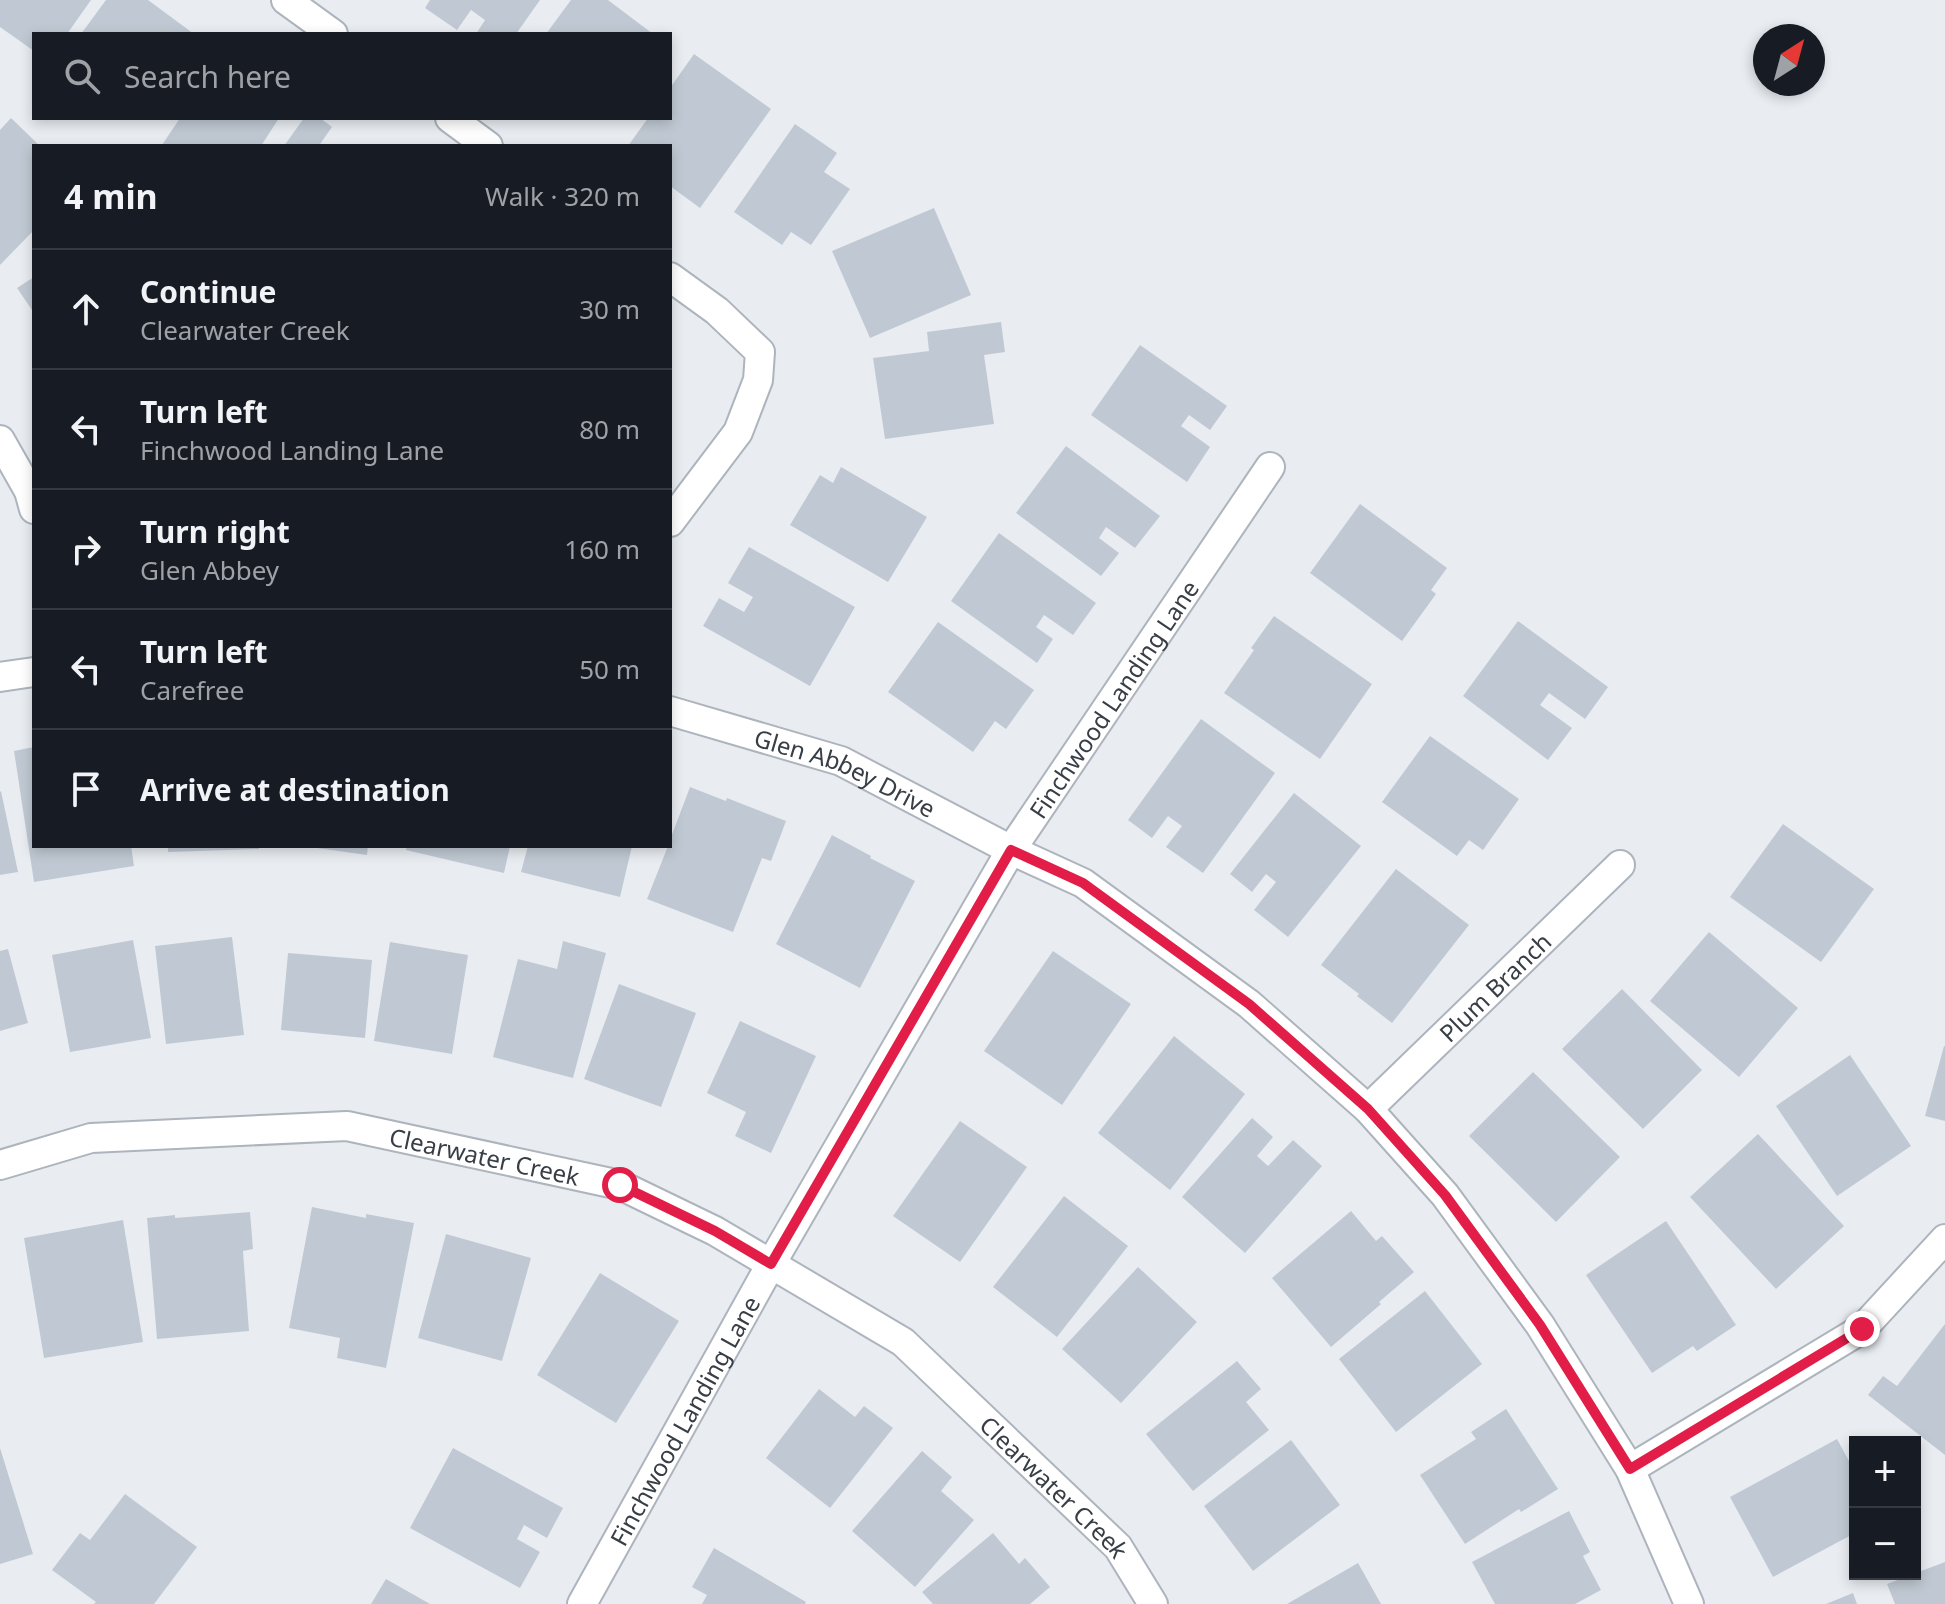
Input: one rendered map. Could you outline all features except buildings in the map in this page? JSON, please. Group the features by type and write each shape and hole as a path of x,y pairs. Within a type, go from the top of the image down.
{"street":[{"path":"286,0 330,32"},
{"path":"453,120 485,144"},
{"path":"672,278 717,311 760,352 758,380 738,432 672,519"},
{"path":"0,440 32,502"},
{"name":"Finchwood Landing Lane","path":"582,1604 771,1264 1011,850 1270,467"},
{"path":"0,677 32,672"},
{"name":"Glen Abbey Drive","path":"672,712 841,761 1011,850 1083,883 1249,1004 1368,1109 1445,1195 1540,1325 1630,1469 1689,1604"},
{"name":"Plum Branch","path":"1368,1109 1620,865"},
{"name":"Clearwater Creek","path":"0,1165 91,1138 347,1126 620,1185 715,1231 903,1342 1118,1547 1153,1604"},
{"path":"1630,1469 1862,1329 1945,1239"}],"route":[{"path":"620,1185 715,1231 771,1264 1011,850 1083,883 1249,1004 1368,1109 1445,1195 1540,1325 1630,1469 1862,1329"}]}
